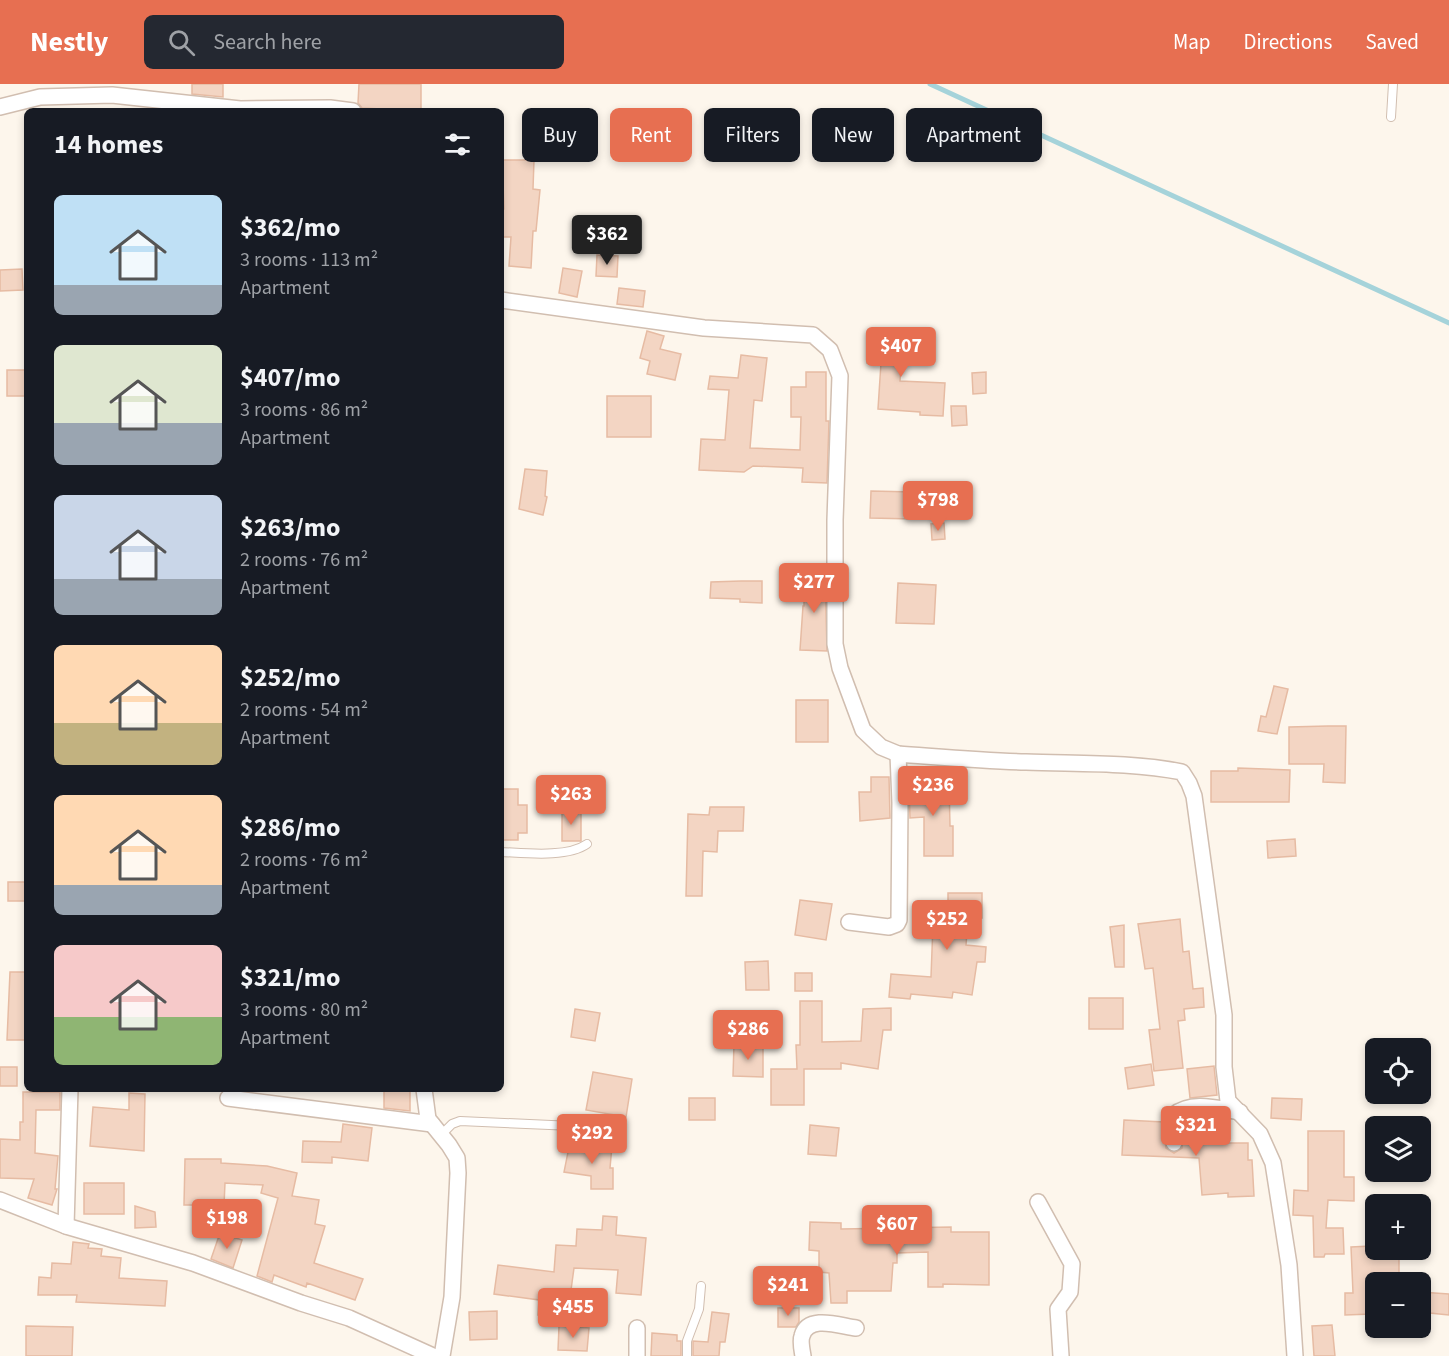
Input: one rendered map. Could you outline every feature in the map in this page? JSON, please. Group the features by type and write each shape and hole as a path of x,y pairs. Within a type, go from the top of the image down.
{"street":[{"path":"0,107 40,97 112,95 128,91 216,108"},
{"path":"504,300 704,328 813,335 830,350 840,376 835,520 835,644 840,668 864,730 881,747 898,754 1011,762 1095,764 1182,772 1189,783 1195,808 1224,1015 1224,1067 1228,1101 1260,1134 1273,1163 1289,1264 1295,1356"},
{"path":"849,922 889,927 897,924 899,920 898,754"},
{"path":"66,1226 70,1092"},
{"path":"424,1092 428,1119 457,1158 452,1297 442,1356"},
{"path":"228,1098 436,1130"},
{"path":"1174,1143 1174,1115 1180,1110 1200,1106 1240,1112"},
{"path":"0,1200 66,1226 193,1263 301,1303 349,1318 433,1356"},
{"path":"1038,1202 1072,1264 1070,1292 1058,1309 1061,1356"},
{"path":"803,1356 801,1337 807,1327 814,1323 856,1328"},
{"path":"637,1328 637,1356"}],"lane":[{"path":"1391,117 1393,84"},
{"path":"504,852 551,854 580,850 588,844"},
{"path":"436,1130 460,1121 573,1126"},
{"path":"687,1356 687,1341 699,1309 701,1286"}],"building":[{"path":"192,84 223,84 223,97 192,94"},
{"path":"359,84 421,84 421,108 362,108 358,103"},
{"path":"504,160 534,162 533,189 540,190 536,231 533,231 531,268 509,266 511,237 504,237"},
{"path":"597,255 618,256 617,277 596,276"},
{"path":"563,268 582,271 577,297 559,293"},
{"path":"22,269 23,290 0,291 0,270"},
{"path":"619,288 645,291 643,307 617,304"},
{"path":"870,329 903,331 900,381 945,383 943,416 878,409 881,363 867,363"},
{"path":"647,331 664,336 660,349 681,354 675,380 647,374 650,361 640,358"},
{"path":"741,355 767,358 762,401 754,400 750,448 800,450 801,417 791,417 791,387 806,387 806,372 826,372 826,421 829,421 827,483 802,482 803,468 753,466 744,472 699,470 701,439 725,440 729,390 708,389 710,376 738,378"},
{"path":"7,370 24,370 24,396 7,396"},
{"path":"986,372 986,393 973,394 972,373"},
{"path":"607,396 651,396 651,437 607,437"},
{"path":"951,406 966,406 967,425 952,426"},
{"path":"525,469 547,471 545,496 547,497 543,515 519,509"},
{"path":"871,491 913,492 913,519 870,518"},
{"path":"944,523 945,539 932,540 931,524"},
{"path":"804,573 825,573 827,651 800,650"},
{"path":"762,581 762,603 740,602 740,599 710,598 711,582"},
{"path":"898,583 936,585 934,624 896,623"},
{"path":"1274,686 1288,689 1277,734 1258,731 1261,716 1266,717"},
{"path":"796,700 828,700 828,742 796,742"},
{"path":"1346,726 1345,783 1323,782 1324,764 1289,764 1289,727"},
{"path":"1238,768 1290,770 1289,802 1211,802 1211,771 1238,771"},
{"path":"871,777 889,777 890,818 860,821 859,792 871,792"},
{"path":"949,783 953,856 924,856 924,817 910,818 909,784"},
{"path":"504,789 518,789 518,805 527,805 527,833 518,833 518,840 504,840"},
{"path":"710,807 744,807 743,831 718,831 717,852 703,851 702,896 686,896 688,814 709,815"},
{"path":"562,810 581,811 581,841 562,841"},
{"path":"1295,839 1296,856 1268,858 1267,841"},
{"path":"8,882 24,882 24,901 8,901"},
{"path":"948,893 982,893 982,918 968,918 966,945 986,947 985,962 977,962 972,995 953,992 952,998 911,994 910,999 889,997 891,974 931,977 933,924 925,924 924,904 948,904"},
{"path":"800,900 832,904 826,940 795,935"},
{"path":"1180,919 1183,952 1189,951 1193,989 1203,988 1204,1007 1184,1009 1185,1020 1178,1021 1183,1068 1154,1071 1149,1030 1160,1029 1153,968 1145,969 1138,924"},
{"path":"1124,925 1124,967 1115,967 1110,927"},
{"path":"768,961 769,990 746,990 745,962"},
{"path":"10,972 24,972 24,1040 7,1040"},
{"path":"795,973 812,973 812,991 795,991"},
{"path":"1089,998 1123,998 1123,1029 1089,1029"},
{"path":"800,1001 822,1001 822,1042 861,1041 863,1009 891,1008 891,1030 883,1030 878,1069 841,1063 841,1069 804,1069 804,1105 771,1105 771,1069 797,1069 796,1045 800,1045"},
{"path":"575,1009 600,1013 595,1041 571,1037"},
{"path":"734,1044 763,1045 763,1077 733,1076"},
{"path":"1151,1064 1154,1085 1128,1089 1125,1068"},
{"path":"1214,1066 1217,1095 1190,1098 1187,1069"},
{"path":"0,1067 17,1067 17,1086 0,1086"},
{"path":"593,1072 632,1079 626,1117 586,1110"},
{"path":"23,1092 60,1092 60,1110 36,1110 35,1153 58,1156 55,1189 57,1189 52,1205 28,1198 34,1179 0,1178 0,1139 20,1140 20,1122 23,1122"},
{"path":"384,1092 410,1092 410,1111 384,1108"},
{"path":"129,1093 145,1094 144,1151 90,1146 93,1107 129,1110"},
{"path":"689,1098 715,1098 715,1120 689,1120"},
{"path":"1272,1098 1302,1099 1301,1120 1271,1118"},
{"path":"1124,1120 1164,1122 1166,1148 1174,1153 1182,1148 1183,1135 1216,1133 1216,1143 1248,1143 1248,1160 1252,1160 1254,1196 1228,1197 1228,1193 1202,1195 1199,1158 1122,1155"},
{"path":"343,1124 372,1128 368,1161 332,1157 332,1163 302,1162 303,1141 341,1142"},
{"path":"810,1125 839,1128 836,1156 808,1154"},
{"path":"1308,1131 1344,1131 1344,1177 1354,1177 1354,1201 1328,1200 1326,1228 1343,1228 1344,1254 1325,1254 1324,1257 1314,1257 1313,1216 1293,1215 1294,1190 1308,1191"},
{"path":"594,1144 612,1146 610,1168 613,1168 613,1189 591,1189 591,1176 564,1172 569,1147 593,1151"},
{"path":"185,1159 221,1159 221,1163 267,1166 297,1173 292,1196 319,1200 315,1224 325,1226 314,1263 363,1279 355,1300 307,1283 306,1287 274,1275 272,1282 257,1276 278,1198 261,1193 263,1185 225,1183 224,1205 184,1205"},
{"path":"84,1183 124,1183 124,1214 84,1214"},
{"path":"135,1206 155,1212 156,1227 135,1228"},
{"path":"603,1216 617,1217 616,1235 646,1238 641,1295 616,1293 618,1270 574,1268 571,1290 554,1289 552,1315 538,1315 539,1300 494,1294 498,1265 554,1272 556,1245 576,1246 577,1229 602,1230"},
{"path":"810,1222 841,1223 841,1229 951,1227 951,1232 989,1232 989,1285 943,1284 943,1287 928,1287 928,1252 897,1253 897,1263 893,1263 891,1291 847,1291 847,1303 831,1303 829,1273 819,1272 819,1251 809,1250"},
{"path":"220,1233 242,1240 233,1268 211,1259"},
{"path":"73,1242 89,1244 88,1248 102,1249 101,1256 121,1258 119,1278 167,1281 165,1306 76,1302 77,1295 38,1295 39,1277 51,1278 52,1263 71,1264"},
{"path":"1365,1246 1365,1260 1399,1260 1399,1272 1365,1272 1365,1314 1345,1315 1345,1293 1353,1293 1351,1247"},
{"path":"1431,1293 1449,1294 1449,1315 1431,1313"},
{"path":"778,1308 799,1308 799,1322 796,1327 778,1327"},
{"path":"497,1311 497,1339 470,1340 469,1312"},
{"path":"712,1312 729,1314 725,1342 720,1342 719,1356 693,1356 693,1341 708,1342"},
{"path":"1332,1325 1335,1356 1314,1356 1312,1326"},
{"path":"26,1326 73,1327 72,1356 26,1356"},
{"path":"559,1326 589,1328 587,1351 558,1350"},
{"path":"652,1333 677,1335 677,1341 681,1341 681,1356 651,1356"}],"waterway":[{"path":"930,84 1449,323"}]}
